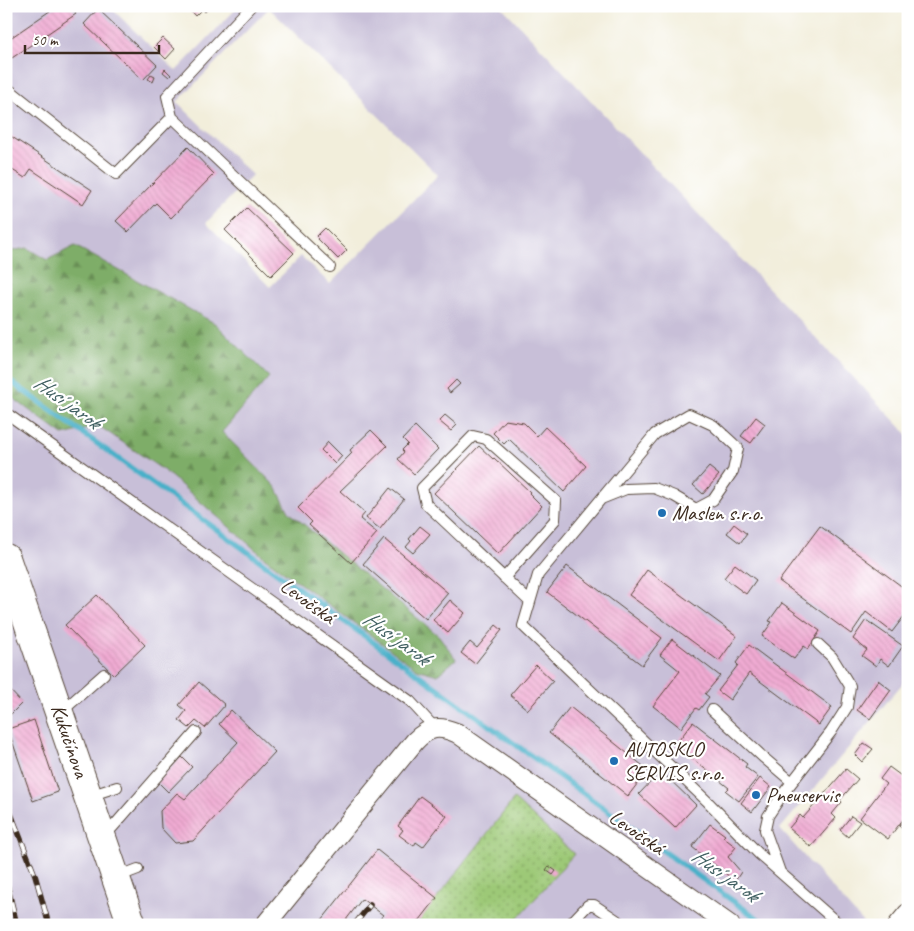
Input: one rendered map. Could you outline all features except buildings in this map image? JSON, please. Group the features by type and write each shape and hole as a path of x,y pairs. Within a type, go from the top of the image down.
{"street":[{"name":"Kukučínova","path":"6,558 101,832 127,873 132,925"},
{"path":"266,925 415,741 424,732 435,728"},
{"name":"Levočská","path":"435,728 447,728 457,733 730,925"},
{"path":"898,925 908,913"}],"lane":[{"path":"251,6 167,96 172,117 330,267"},
{"path":"6,87 116,174 172,117"},
{"name":"Levočská","path":"6,413 410,702 435,728"},
{"path":"601,499 626,489 654,488 674,496 696,509 713,500 734,471 738,448 713,425 689,414 654,434 538,575 523,626 708,802 759,854 840,925"},
{"path":"504,578 555,520 556,501 486,439 473,436 422,488 426,504 504,578 530,602"},
{"path":"780,873 766,830 768,816 831,732 847,707 850,686 832,656 818,644"},
{"path":"58,708 69,705 104,674"},
{"path":"712,710 792,782"},
{"path":"101,832 112,828 196,732"},
{"path":"89,796 117,787"},
{"path":"569,925 588,905 594,906 624,925"}],"shaded area":[{"path":"6,6 109,6 176,71 239,6 501,6 908,435 908,677 780,829 865,925 512,925 573,854 514,799 416,925 6,925 6,393 63,435 99,425 166,472 265,558 417,669 439,636 289,512 276,487 222,432 269,377 27,248 6,252","holes":["269,8 438,175 330,284 301,256 270,287 206,223 252,175 177,102"]}],"green space":[{"path":"75,246 216,324 269,377 222,432 276,487 289,512 439,636 456,659 438,675 417,669 265,558 166,472 99,426 63,435 6,393 6,252 27,248 47,260"},
{"path":"514,799 574,854 512,925 416,925"}],"waterway":[{"name":"Husí jarok","path":"6,378 767,925"}],"railway":[{"path":"6,801 35,875 49,925"},
{"path":"6,880 17,925"},
{"path":"354,925 370,905"},
{"path":"6,913 10,925"}],"place":[{"name":"Maslen s.r.o.","path":"662,513"},
{"name":"AUTOSKLO SERVIS s.r.o.","path":"614,761"},
{"name":"Pneuservis","path":"756,795"}]}
